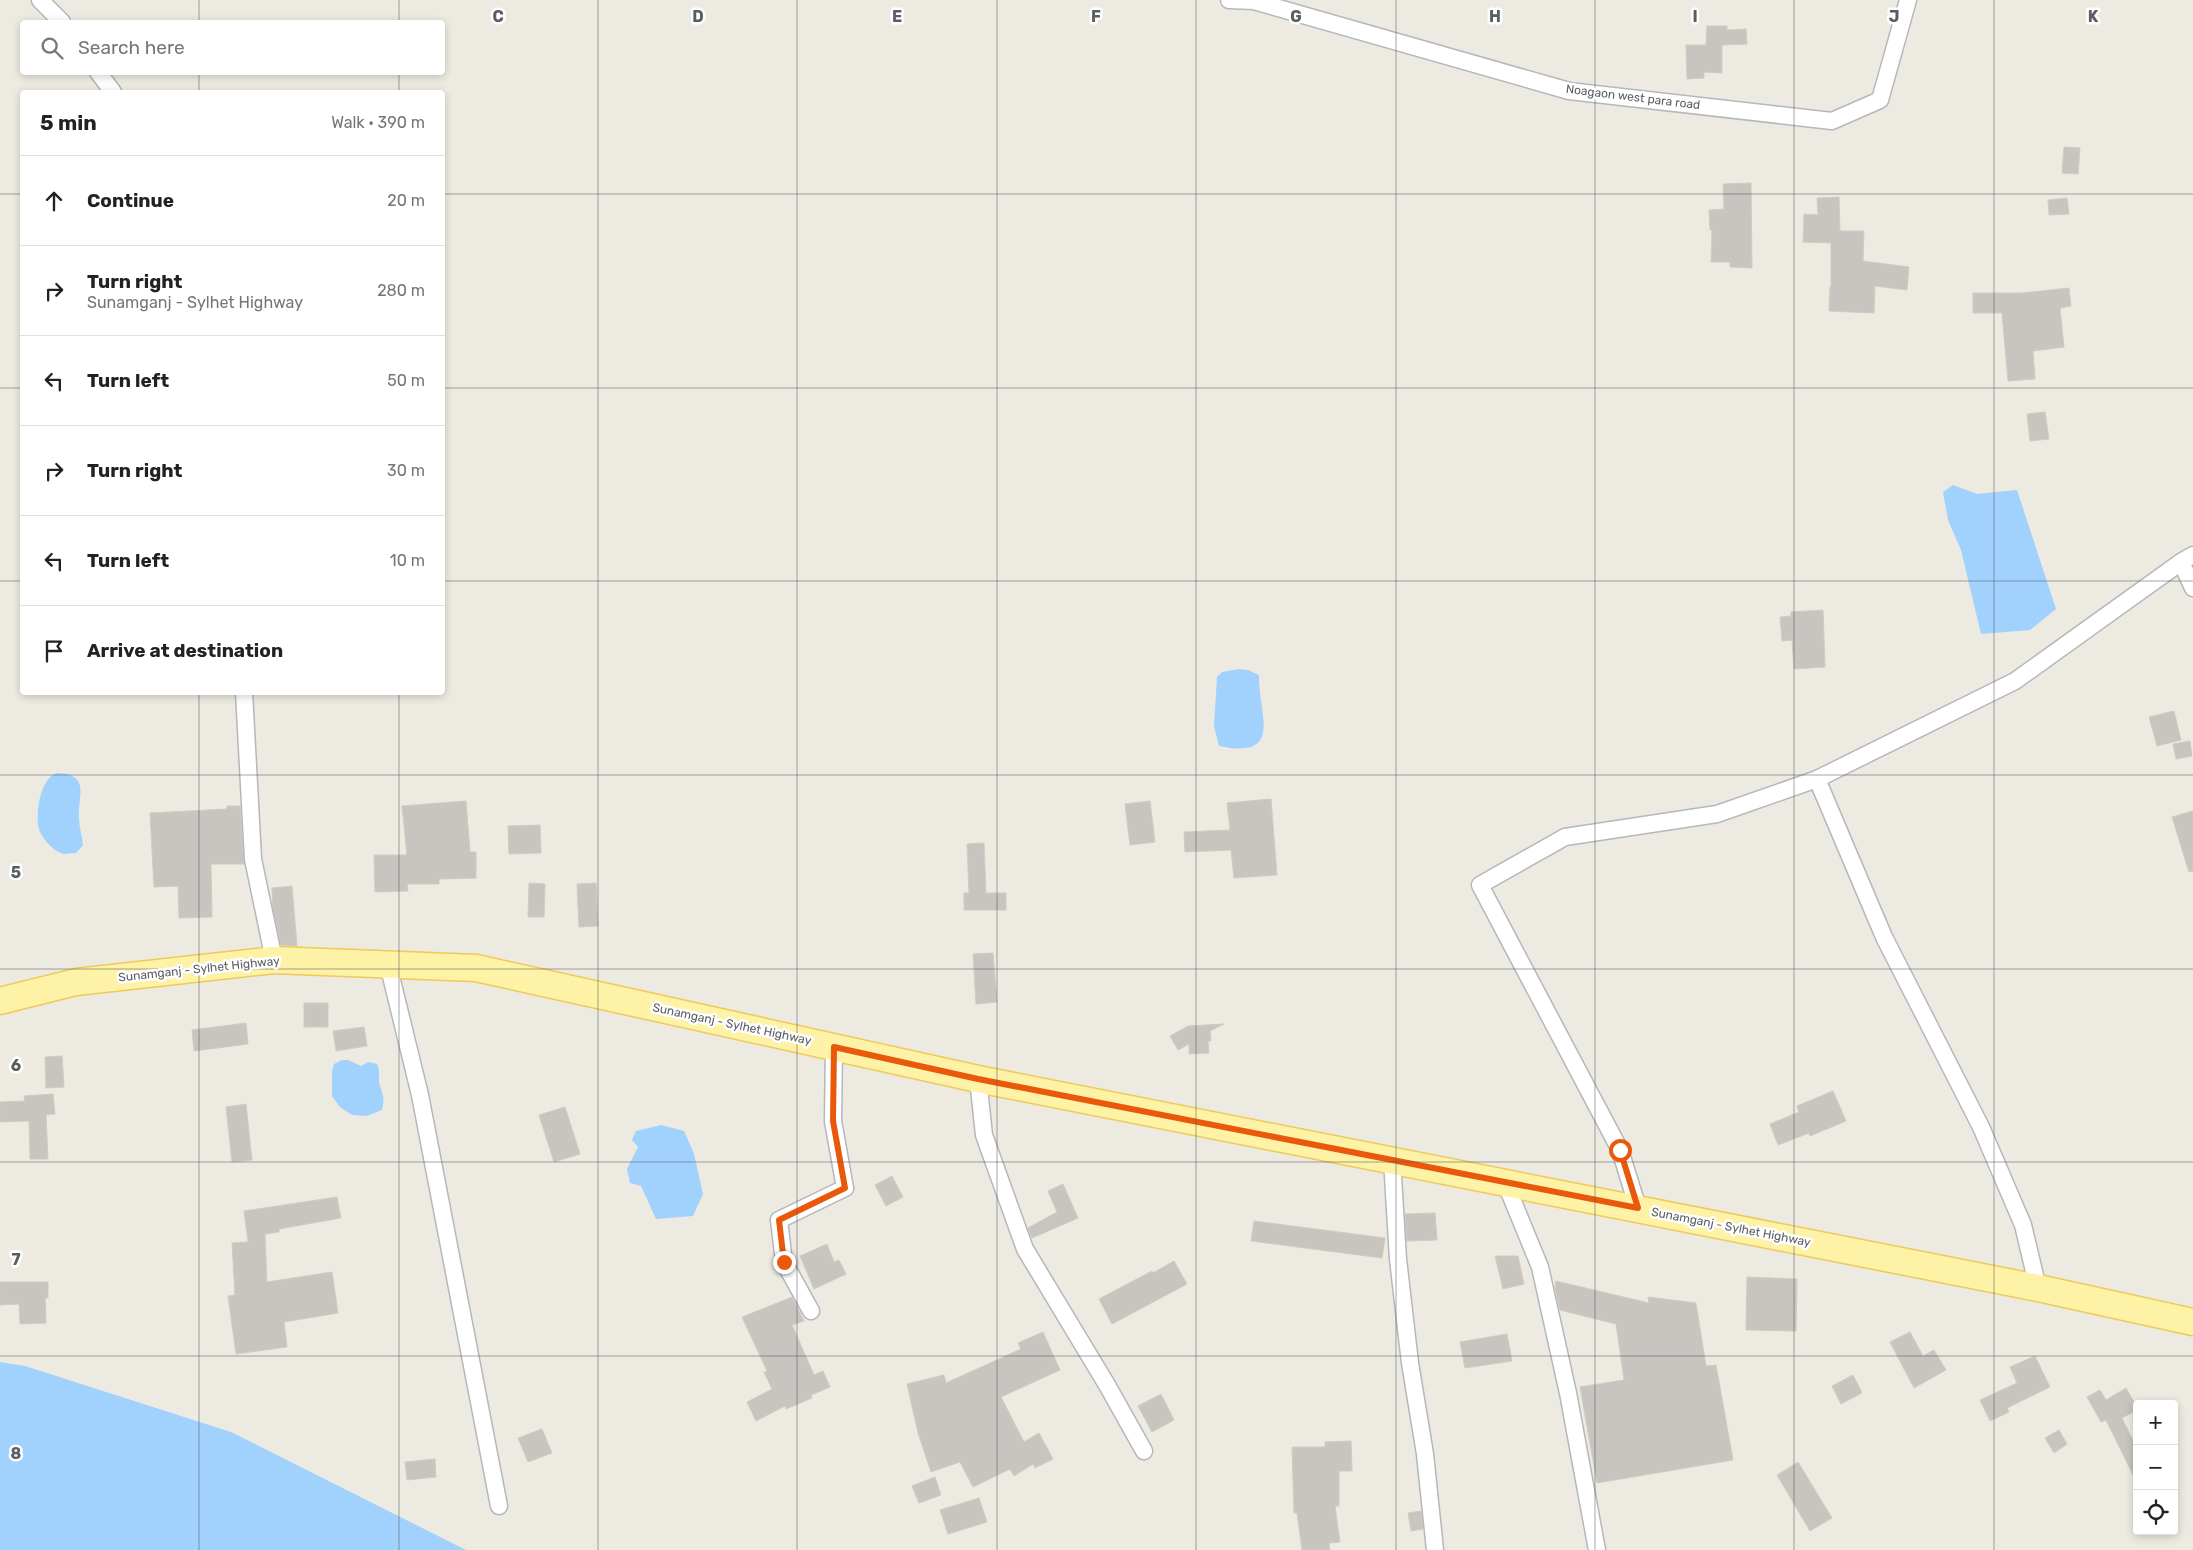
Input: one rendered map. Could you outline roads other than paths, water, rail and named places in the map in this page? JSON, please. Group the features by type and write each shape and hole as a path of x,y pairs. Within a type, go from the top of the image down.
{"main road":[{"name":"Sunamganj - Sylhet Highway","path":"0,1001 76,982 274,960 476,968 978,1079 1638,1208 2038,1288 2193,1322"}],"street":[{"path":"40,0 60,20"},
{"name":"Noagaon west para road","path":"1229,0 1254,1 1569,91 1832,121 1880,100 1908,0"},
{"path":"100,75 112,90"},
{"path":"1638,1208 1620,1150 1480,885 1566,837 1718,814 1817,779 2015,681 2187,558 2193,588"},
{"path":"244,695 253,859 274,960"},
{"path":"1817,779 1884,937 1985,1136 2023,1225 2038,1288"},
{"path":"388,964 420,1095 499,1506"},
{"path":"0,996 0,1001"},
{"path":"811,1312 784,1262 779,1220 845,1188 833,1121 834,1047"},
{"path":"978,1079 984,1135 1025,1249 1107,1385 1144,1451"},
{"path":"1392,1160 1398,1259 1410,1363 1425,1454 1435,1550"},
{"path":"1505,1182 1540,1267 1568,1393 1597,1550"}],"water":[{"path":"1953,485 1977,494 2017,490 2056,609 2030,630 1981,634 1961,550 1948,520 1943,492"},
{"path":"1239,669 1248,670 1259,675 1263,718 1263,730 1260,740 1253,746 1240,749 1219,746 1214,726 1217,677 1222,672"},
{"path":"57,773 68,774 75,777 79,782 81,795 79,821 83,845 76,853 64,854 56,851 46,841 39,829 38,806 40,797 46,782"},
{"path":"342,1060 348,1060 361,1066 368,1062 377,1064 383,1097 382,1110 367,1116 352,1115 340,1107 332,1096 332,1071 334,1064"},
{"path":"661,1125 684,1131 694,1154 703,1194 693,1216 656,1219 641,1186 630,1183 627,1169 638,1147 632,1140 636,1131"},
{"path":"0,1362 25,1366 231,1432 466,1550 0,1550"}]}
